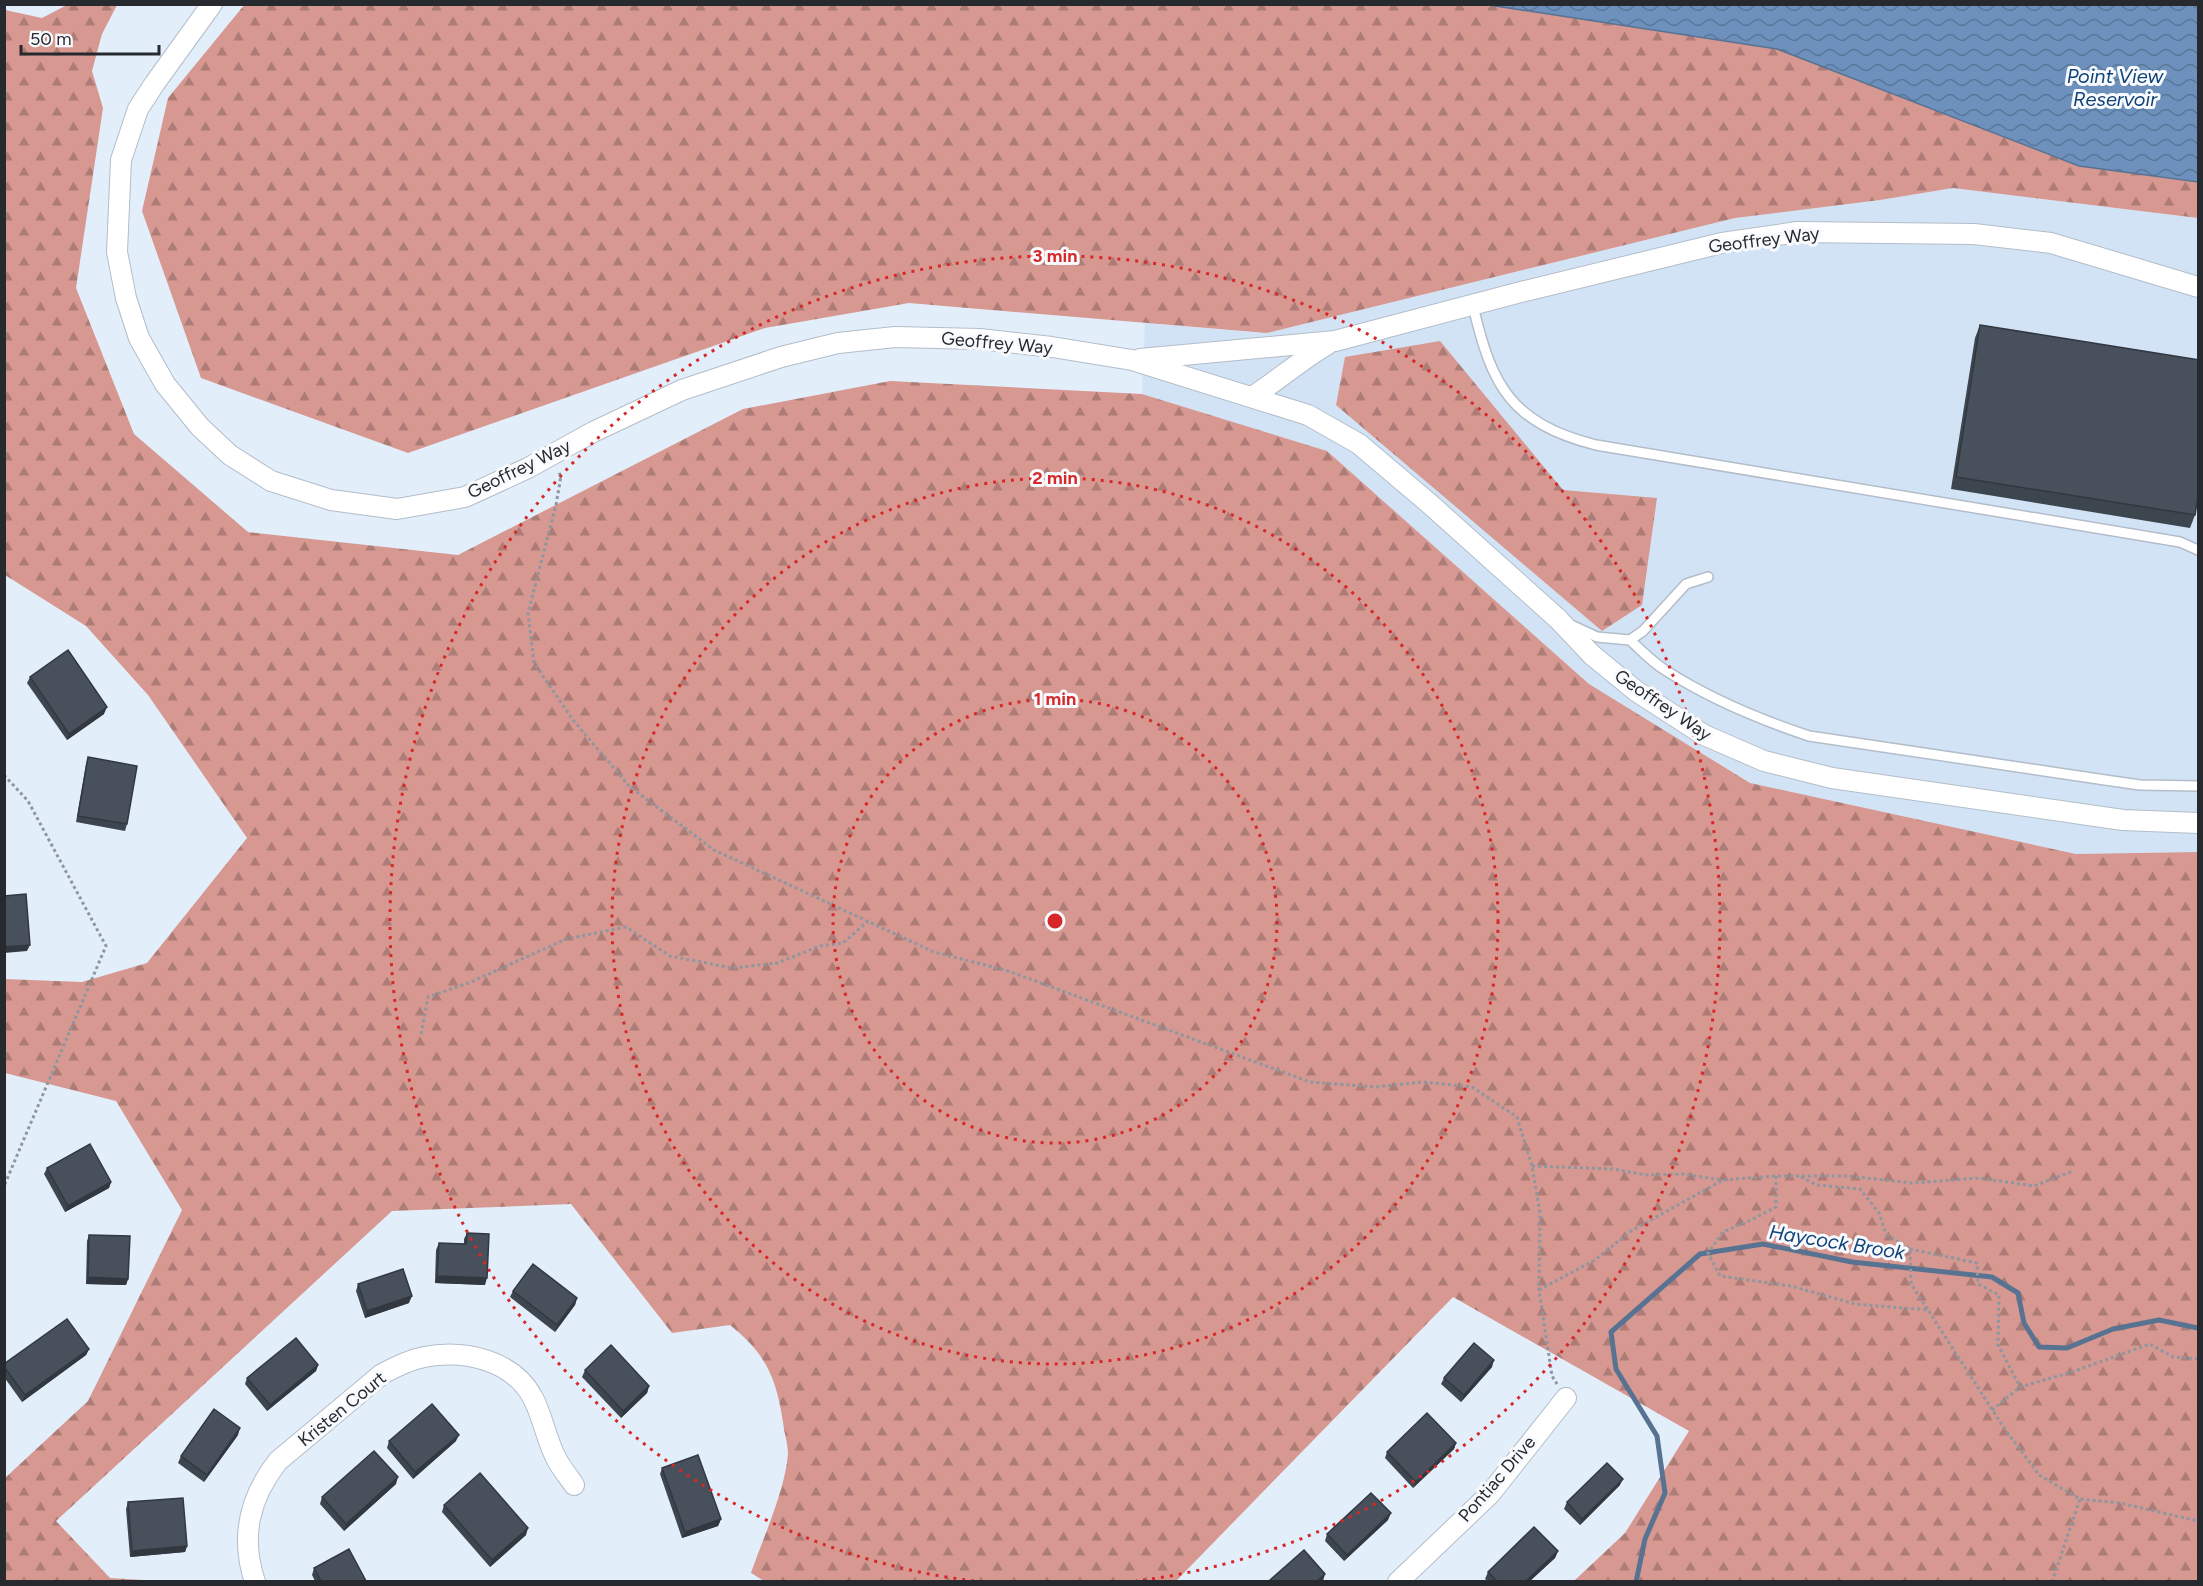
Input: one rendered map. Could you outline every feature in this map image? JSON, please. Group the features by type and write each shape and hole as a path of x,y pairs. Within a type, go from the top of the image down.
{"street":[{"path":"194,30 202,4"},
{"name":"Geoffrey Way","path":"212,4 138,109 121,160 117,252 126,298 139,338 165,384 200,427 230,455 271,481 331,500 397,509 465,497 528,468 593,432 682,390 781,357 838,343 895,337 980,339 1052,347 1132,360 1308,415 1359,444 1558,619 1592,655 1636,692 1704,735 1764,761 1832,778 2123,820 2199,823"},
{"name":"Geoffrey Way","path":"1132,360 1335,341 1722,243 1797,232 1974,234 2051,243 2199,287"},
{"name":"Geoffrey Way","path":"1252,397 1280,379 1302,359 1335,341"},
{"name":"Kristen Court","path":"255,1581 248,1559 247,1536 259,1490 273,1468 278,1461 382,1374 402,1364 435,1356 469,1356 490,1361 508,1371 523,1383 533,1398 556,1458 574,1485"},
{"name":"Pontiac Drive","path":"1398,1581 1490,1494 1566,1398"}],"lane":[{"path":"1473,306 1483,349 1492,371 1518,406 1535,421 1553,432 1607,447 2180,542 2199,550"},
{"path":"1558,619 1597,637 1630,640 1643,631 1686,584 1708,577"},
{"path":"1630,640 1663,669 1719,702 1766,722 1809,736 2112,782 2199,786"}],"path":[{"path":"553,454 561,476 556,505 528,613 534,663 573,720 629,786 714,850 934,952 1008,971 1310,1082 1376,1087 1423,1082 1472,1087 1517,1117 1532,1166 1540,1213 1539,1290 1552,1376 1566,1398"},
{"path":"4,775 28,801 106,946 4,1186"},
{"path":"421,1034 428,997 471,982 566,939 626,927 670,956 732,968 777,963 820,946 843,943 868,921"},
{"path":"1532,1166 1613,1169 1646,1175 1684,1174 1723,1180 1776,1176 1847,1176 1914,1183 1980,1178 2034,1186 2073,1171"},
{"path":"1776,1176 1776,1207 1723,1232 1708,1253 1720,1276 1791,1286 1855,1304 1928,1310"},
{"path":"1798,1176 1817,1185 1860,1190 1879,1213 1886,1234 1910,1249 1977,1263 1978,1284 1999,1295 1998,1345 2020,1387"},
{"path":"1539,1290 1595,1260 1631,1231 1723,1180"},
{"path":"1910,1249 1911,1284 1992,1410 2039,1475 2080,1499 2120,1503 2199,1521"},
{"path":"1992,1410 2020,1387 2072,1372 2150,1344 2173,1357 2199,1359"},
{"path":"2052,1581 2080,1499"}],"shaded area":[{"path":"1953,188 2198,218 2198,852 2076,854 1750,783 1589,684 1327,451 1142,394 1145,323 1267,333 1735,218 1880,200"}],"green space":[{"path":"245,4 1489,5 1777,49 2079,166 2198,182 2198,218 1953,188 1880,200 1735,218 1267,333 909,303 765,328 408,453 201,378 142,211 168,98"},
{"path":"67,5 117,5 102,34 92,71 103,108 76,288 134,434 248,532 458,555 743,409 890,381 1142,394 1327,451 1589,684 1750,783 2076,854 2198,852 2198,1581 1574,1581 1625,1533 1689,1431 1453,1297 1176,1581 764,1581 751,1573 783,1483 788,1454 773,1379 761,1357 730,1325 672,1333 571,1204 392,1211 56,1521 110,1578 161,1581 5,1581 5,1478 88,1401 182,1210 116,1101 5,1073 5,979 82,982 147,963 247,838 148,695 86,626 5,575 5,10 42,18"},
{"path":"1440,341 1563,490 1657,498 1642,605 1602,631 1336,405 1345,357"}],"water":[{"name":"Point View Reservoir","path":"1489,5 2198,5 2198,182 2079,166 1777,49"}],"building":[{"path":"1980,325 2199,360 2199,490 2195,515 1956,477"},
{"path":"68,650 107,707 69,734 30,677"},
{"path":"88,757 137,766 127,824 78,816"},
{"path":"26,894 30,945 4,947 4,896"},
{"path":"90,1144 111,1182 68,1206 47,1168"},
{"path":"467,1233 489,1234 487,1278 437,1276 439,1243 466,1244"},
{"path":"89,1235 130,1236 128,1279 88,1277"},
{"path":"533,1264 577,1298 557,1325 513,1291"},
{"path":"403,1269 412,1296 367,1311 358,1284"},
{"path":"67,1319 89,1349 25,1395 4,1364"},
{"path":"296,1338 318,1365 270,1405 247,1378"},
{"path":"1474,1343 1494,1360 1464,1395 1444,1378"},
{"path":"611,1345 649,1386 623,1411 585,1370"},
{"path":"432,1404 459,1435 415,1472 389,1441"},
{"path":"214,1409 240,1428 207,1475 181,1456"},
{"path":"1427,1413 1456,1443 1416,1482 1387,1452"},
{"path":"374,1451 398,1477 346,1524 322,1497"},
{"path":"698,1455 721,1519 685,1532 662,1468"},
{"path":"1607,1463 1623,1479 1582,1519 1567,1502"},
{"path":"480,1473 528,1528 492,1560 444,1505"},
{"path":"1371,1493 1391,1513 1347,1555 1327,1534"},
{"path":"183,1498 187,1546 132,1551 128,1502"},
{"path":"1534,1527 1558,1551 1526,1581 1497,1581 1488,1572"},
{"path":"349,1549 366,1581 321,1581 314,1568"},
{"path":"1304,1550 1325,1574 1317,1581 1269,1581"}],"waterway":[{"name":"Haycock Brook","path":"1636,1582 1645,1539 1665,1493 1657,1436 1616,1369 1611,1332 1700,1254 1763,1244 1852,1262 1992,1277 2018,1293 2024,1323 2039,1347 2067,1348 2113,1329 2159,1320 2198,1328"}]}
